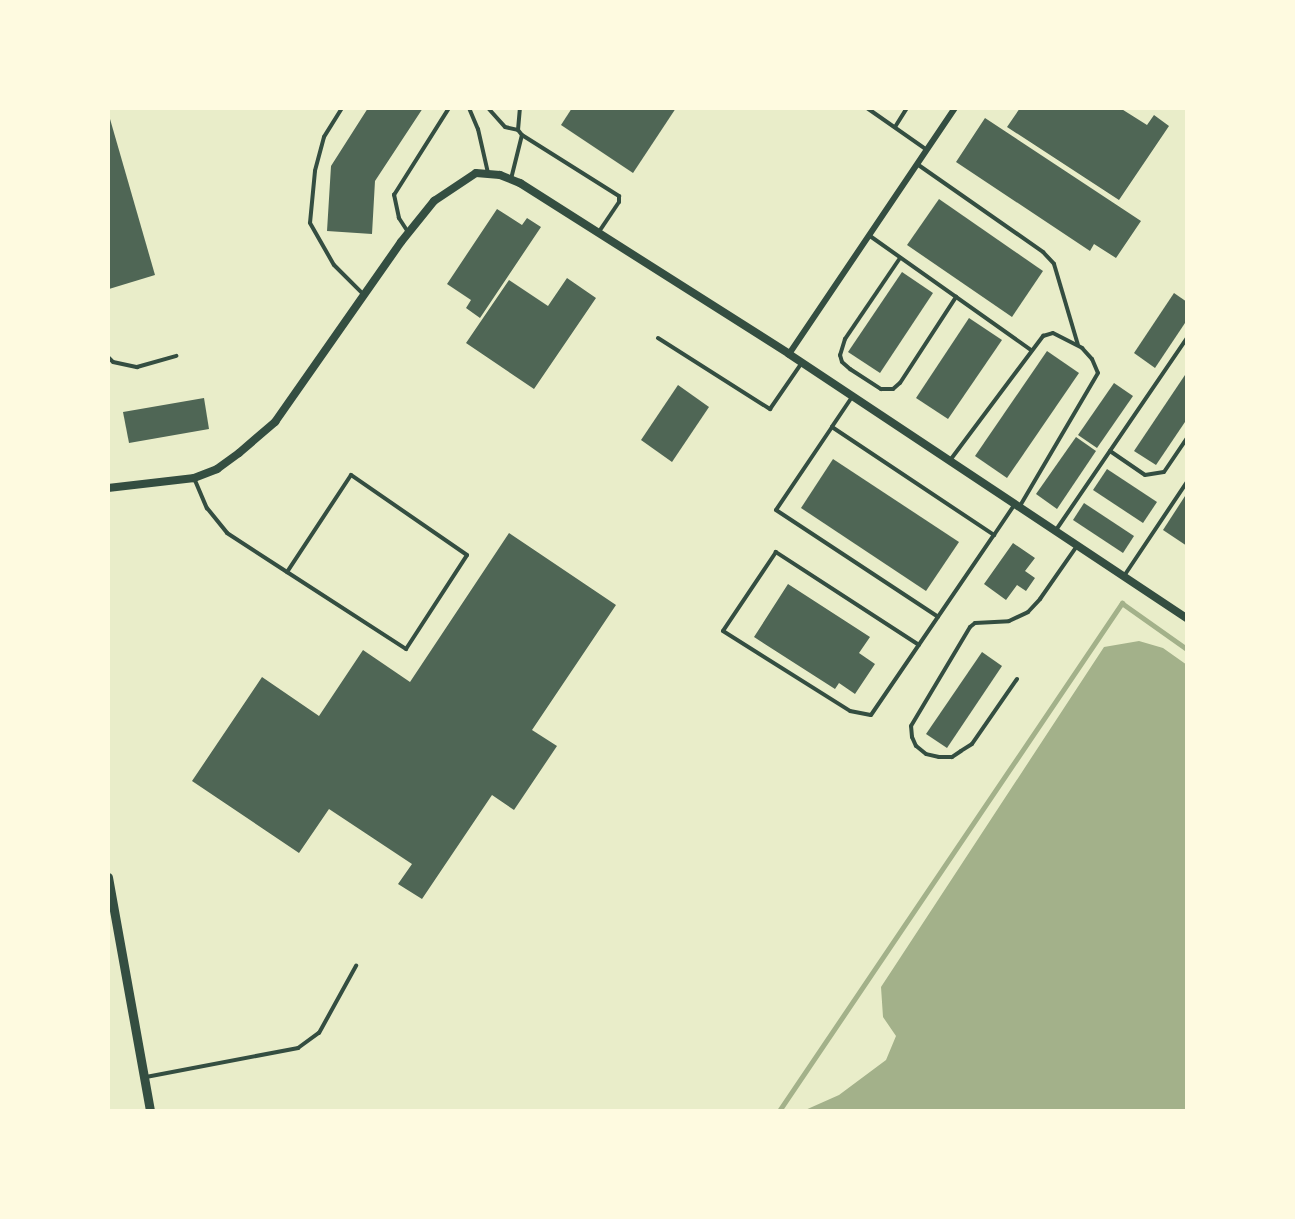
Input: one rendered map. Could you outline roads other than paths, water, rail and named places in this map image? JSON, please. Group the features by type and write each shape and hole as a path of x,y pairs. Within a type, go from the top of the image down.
{"main road":[{"path":"108,877 150,1111"}],"street":[{"path":"789,354 955,108"},
{"path":"108,488 194,478 217,469 275,422 364,295 434,201 476,173 488,174 511,179 599,233 789,354 1187,618"}],"lane":[{"path":"342,108 324,136 315,171 310,223 334,265 364,295"},
{"path":"409,233 399,219 394,195 449,108"},
{"path":"469,108 478,129 488,174"},
{"path":"488,108 505,127 518,130 522,135 619,196 619,202 599,233"},
{"path":"518,130 520,108"},
{"path":"867,108 927,150"},
{"path":"895,127 907,108"},
{"path":"511,179 522,135"},
{"path":"917,164 1043,252 1054,264 1078,345"},
{"path":"869,236 1031,350"},
{"path":"900,258 845,339 840,355 850,369 882,389 893,389 900,383 956,297"},
{"path":"919,645 776,552 723,631 850,711 871,715 1017,505 1098,373 1092,359 1078,345 1053,333 1043,336 950,461"},
{"path":"658,338 770,409 802,363"},
{"path":"1055,531 1187,338"},
{"path":"108,357 113,362 137,367 176,356"},
{"path":"852,396 776,510 938,617"},
{"path":"832,427 994,535"},
{"path":"1110,451 1145,476 1164,472 1187,438"},
{"path":"194,478 207,508 227,533 287,572 406,649 467,555 351,475 287,572"},
{"path":"1124,576 1187,482"},
{"path":"1017,680 972,744 952,757 926,754 916,746 911,726 970,627 975,623 1009,621 1028,612 1040,599 1078,545"},
{"path":"145,1077 298,1048 319,1033 356,966"}],"waterway":[{"path":"779,1111 1122,603 1187,649"}]}
